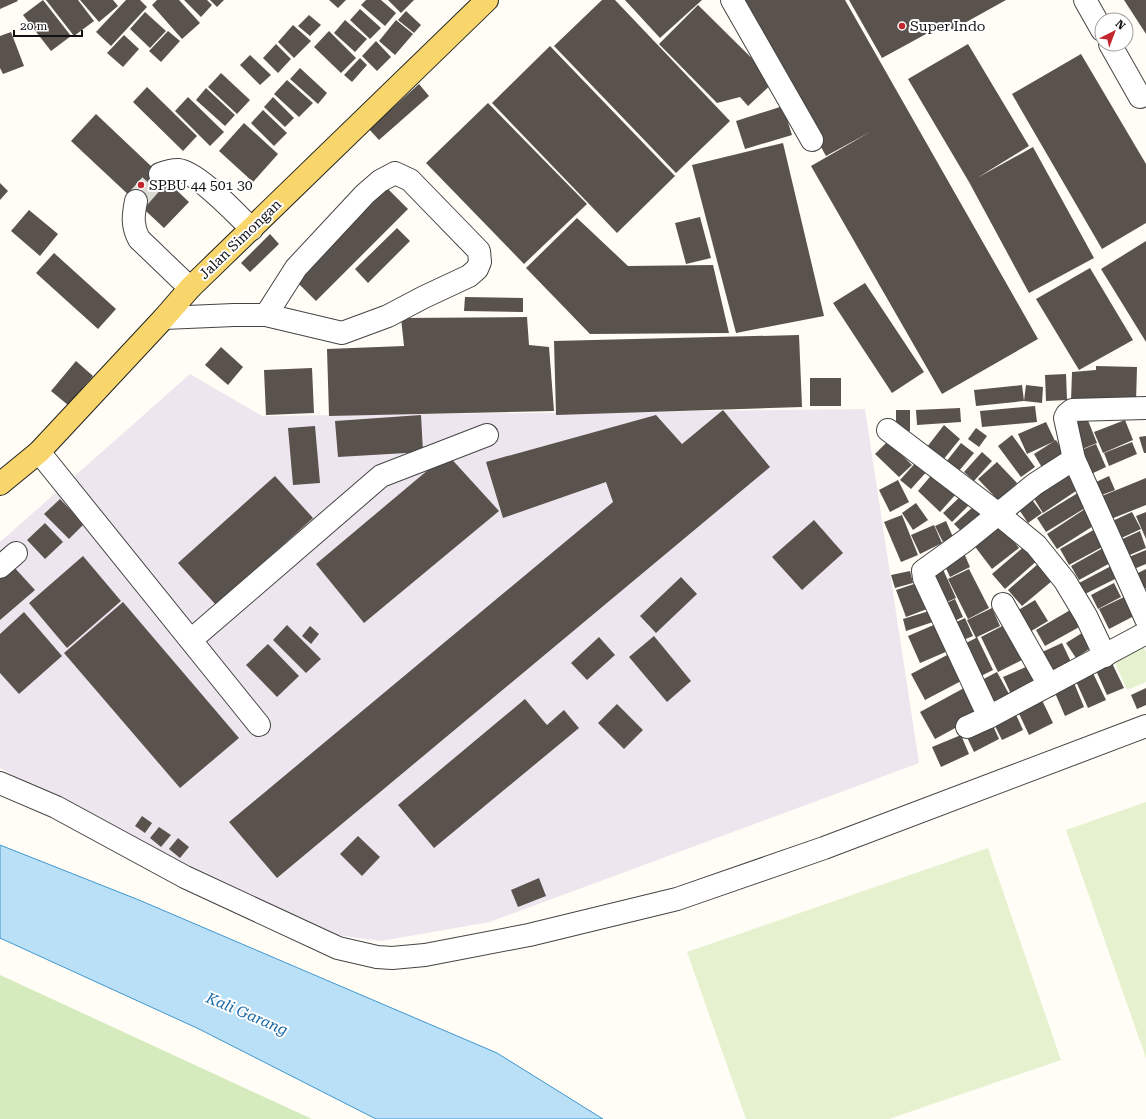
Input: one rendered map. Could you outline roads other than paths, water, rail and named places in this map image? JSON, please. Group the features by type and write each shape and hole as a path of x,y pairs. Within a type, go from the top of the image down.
{"main road":[{"name":"Jalan Simongan","path":"0,484 39,452 190,288 487,0"}],"street":[{"path":"732,0 812,140"},
{"path":"1085,0 1094,16"},
{"path":"1115,52 1140,97"},
{"path":"160,174 178,170 198,179 252,229"},
{"path":"164,318 234,314 266,316 342,333 388,316 469,276 477,269 480,262 479,251 410,180 395,174 380,181 364,194 296,268 266,316"},
{"path":"136,201 133,219 135,231 139,239 190,288"},
{"path":"1146,408 1072,410 1067,414 1065,424 1074,459 1146,619"},
{"path":"888,430 997,513 1036,545 1065,581 1086,616 1104,656"},
{"path":"191,640 381,476 487,435"},
{"path":"39,452 259,725"},
{"path":"990,717 922,574 925,568 966,540 997,513 1035,484 1074,459"},
{"path":"0,567 16,553"},
{"path":"1003,604 1049,685"},
{"path":"967,727 990,717 1146,634"},
{"path":"0,783 56,807 185,877 338,948 356,954 392,958 426,955 529,934 676,899 824,848 1146,726"}],"water":[{"name":"Kali Garang","path":"0,845 139,900 497,1053 603,1119 376,1119 199,1029 0,938"}],"tunnel":[{"path":"136,201 160,174"}],"place":[{"name":"Super Indo","path":"902,26"},
{"name":"SPBU 44 501 30","path":"141,185"}]}
